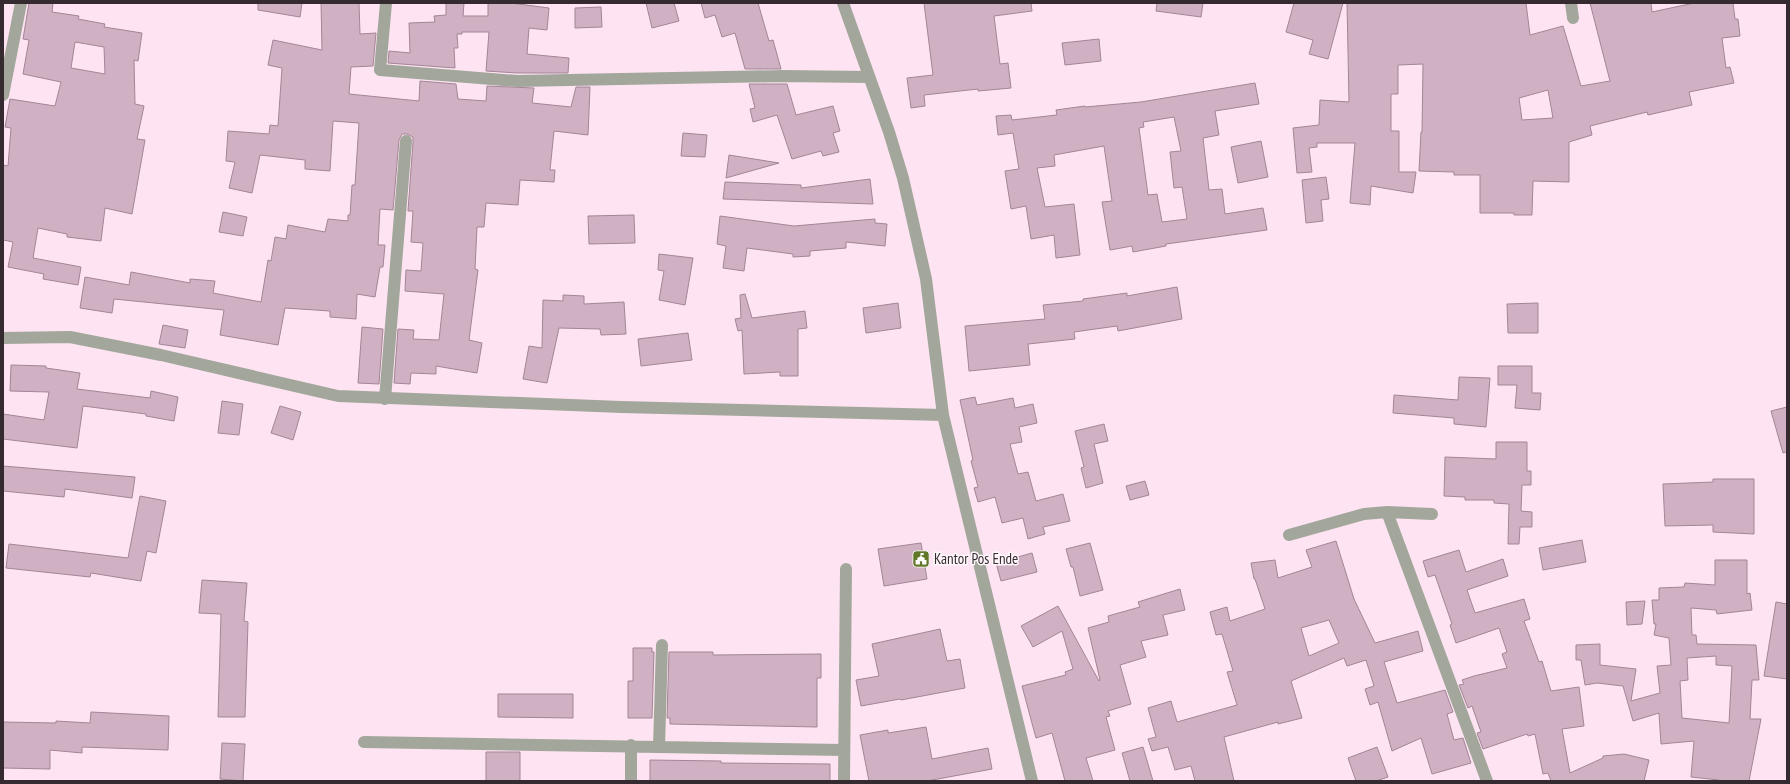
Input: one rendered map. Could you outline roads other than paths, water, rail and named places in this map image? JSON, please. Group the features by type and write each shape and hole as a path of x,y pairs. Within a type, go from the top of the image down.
{"street":[{"path":"3,96 20,3"},
{"path":"386,3 380,70 517,81 782,76 869,77"},
{"path":"843,3 903,178 926,279 943,415 1032,781"},
{"path":"1571,3 1572,18"},
{"path":"385,399 406,141"},
{"path":"3,338 70,337 161,355 338,396 621,407 943,415"},
{"path":"1289,535 1364,514 1387,512 1432,514"},
{"path":"1387,512 1487,781"},
{"path":"844,781 846,569"},
{"path":"659,747 662,645"},
{"path":"364,742 631,745 659,747 844,750"},
{"path":"631,745 631,781"}],"place":[{"name":"Kantor Pos Ende","path":"921,559"}]}
